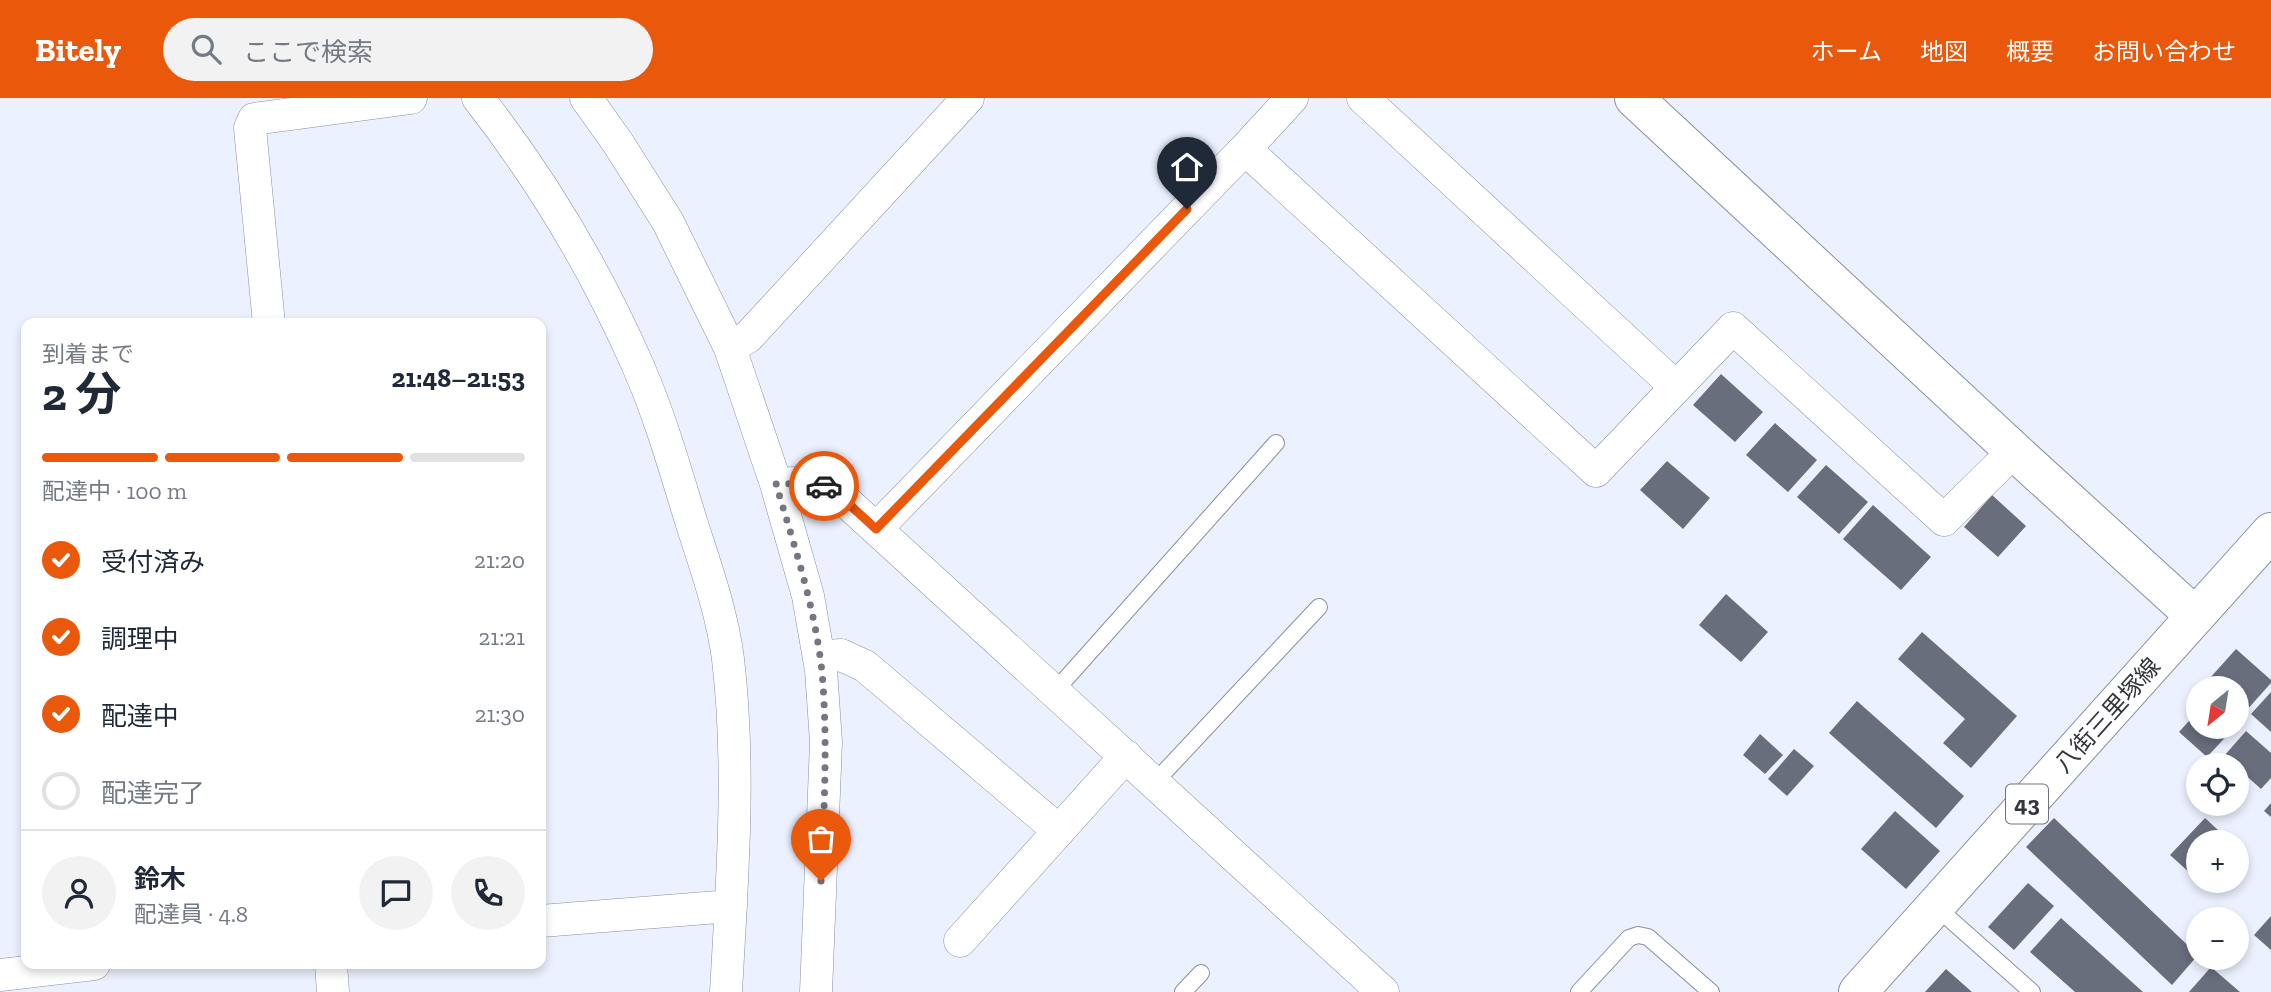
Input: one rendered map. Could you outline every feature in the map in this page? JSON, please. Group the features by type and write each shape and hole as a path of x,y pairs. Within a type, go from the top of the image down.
{"street":[{"path":"268,318 250,128 254,119 411,98"},
{"path":"478,98 515,145 599,285 638,367 675,466 711,586 728,656 732,710 731,906 726,992"},
{"path":"586,98 668,222 730,348 776,484 808,596 819,657 826,742 816,992"},
{"path":"730,348 748,337 968,98"},
{"path":"876,529 1292,98"},
{"path":"1363,98 1676,387"},
{"path":"1634,98 2195,616"},
{"path":"1245,149 1596,471 1733,328 1944,520 2014,451"},
{"path":"776,484 811,483 828,487 1383,992"},
{"name":"八街三里塚線","path":"1858,992 2271,531"},
{"path":"819,657 841,655 865,666 1059,831"},
{"path":"960,941 1126,756"},
{"path":"546,921 731,906"},
{"path":"13,980 69,969"},
{"path":"331,969 333,992"}],"lane":[{"path":"1055,691 1276,443"},
{"path":"1155,782 1319,607"},
{"path":"1935,906 2032,992"},
{"path":"1579,992 1629,938 1639,935 1648,937 1711,992"},
{"path":"1183,992 1200,973"}],"building":[{"path":"1721,374 1763,412 1735,442 1693,405"},
{"path":"1775,423 1817,460 1788,492 1746,455"},
{"path":"1667,461 1710,498 1683,529 1640,490"},
{"path":"1826,465 1868,502 1839,534 1797,497"},
{"path":"1992,495 2026,526 1998,557 1964,527"},
{"path":"1873,505 1931,557 1901,590 1843,539"},
{"path":"1726,594 1768,632 1741,662 1699,625"},
{"path":"1922,632 2017,716 1971,768 1943,743 1965,719 1898,659"},
{"path":"2236,649 2271,680 2271,683 2249,708 2249,676 2212,676"},
{"path":"2271,692 2271,732 2251,714"},
{"path":"1857,701 1964,796 1936,828 1829,733"},
{"path":"2186,724 2186,738 2179,732"},
{"path":"1760,734 1783,755 1765,774 1743,755"},
{"path":"2249,734 2271,753 2271,778 2261,789 2249,778 2249,753 2227,753 2239,739 2249,739"},
{"path":"2187,739 2224,739 2211,753 2203,753"},
{"path":"1794,749 1814,766 1787,796 1768,779"},
{"path":"2271,803 2271,817 2264,811"},
{"path":"1895,811 1940,851 1906,889 1861,849"},
{"path":"2054,818 2186,944 2186,969 2172,985 2026,847"},
{"path":"2205,818 2218,830 2194,830"},
{"path":"2186,838 2186,869 2170,855"},
{"path":"2028,883 2054,906 2014,950 1988,927"},
{"path":"2271,916 2271,950 2254,935"},
{"path":"2061,918 2143,992 2075,992 2030,952"},
{"path":"1946,969 1972,992 1925,992"},
{"path":"2208,970 2214,970 2240,992 2189,992"}],"way so far":[{"path":"821,881 826,742 821,670 808,596 776,484 795,482 824,486"}],"route":[{"path":"824,486 840,496 876,529 1187,209"}]}
